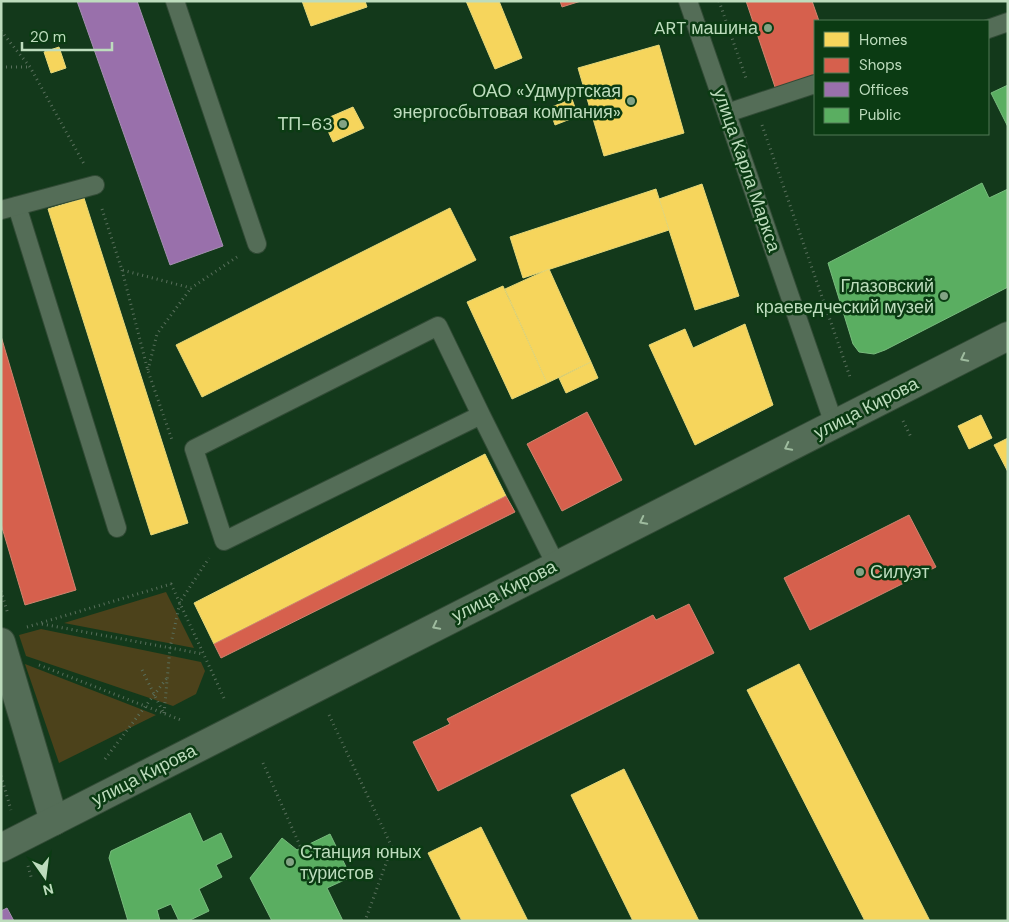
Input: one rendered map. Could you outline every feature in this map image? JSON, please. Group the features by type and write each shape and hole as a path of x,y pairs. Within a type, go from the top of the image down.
{"main road":[{"name":"улица Кирова","path":"1,848 1008,336"},
{"path":"12,635 54,821"}],"lane":[{"path":"175,1 257,244"},
{"name":"улица Карла Маркса","path":"688,1 834,424"},
{"path":"989,29 1008,22"},
{"path":"727,113 814,84"},
{"path":"95,185 9,208 117,528"},
{"path":"481,414 224,541 194,449 438,326 556,565"}],"path":[{"path":"719,1 850,377"},
{"path":"1,67 30,67"},
{"path":"122,270 148,371 173,444"},
{"path":"148,371 157,334 191,288"},
{"path":"164,714 170,648 180,602 211,554 224,541"},
{"path":"12,635 40,623 171,584 224,698"},
{"path":"40,623 204,654"},
{"path":"30,662 180,720"},
{"path":"142,670 164,714"},
{"path":"105,759 168,677"},
{"path":"335,729 392,847 365,921"},
{"path":"263,763 301,848"}],"shaded area":[{"path":"166,592 194,648 64,623"},
{"path":"41,629 201,662 205,671 196,694 173,706 26,656 19,635"},
{"path":"25,664 156,715 59,763"}],"building: Homes":[{"path":"302,1 365,1 367,7 311,26"},
{"path":"466,1 499,1 522,58 495,69"},
{"name":"ОАО «Удмуртская энергосбытовая компания»","path":"659,45 684,133 604,156 578,68"},
{"path":"59,47 66,68 51,73 44,52"},
{"path":"572,99 578,116 555,125 549,108"},
{"name":"ТП-63","path":"353,107 364,128 333,142 323,120"},
{"path":"702,184 739,296 695,310 659,199"},
{"path":"656,189 669,230 523,278 510,237"},
{"path":"84,198 188,523 151,535 48,209"},
{"path":"450,208 476,260 202,397 176,345"},
{"path":"549,269 591,362 547,383 505,289"},
{"path":"503,286 547,383 512,399 467,302"},
{"path":"745,324 773,405 695,445 649,345 685,329 693,348"},
{"path":"591,362 598,378 566,393 559,378"},
{"path":"981,415 992,438 969,449 958,426"},
{"path":"1008,438 1008,472 994,445"},
{"path":"485,454 506,496 214,644 194,603"},
{"path":"799,664 930,921 865,921 747,690"},
{"path":"624,769 699,921 633,921 571,795"},
{"path":"481,827 528,921 462,921 428,853"}],"building: Shops":[{"path":"560,1 581,1 562,7"},
{"path":"746,1 812,1 819,20 814,20 814,76 776,90"},
{"path":"1,336 76,590 25,605 1,524"},
{"path":"587,412 622,480 562,511 527,444"},
{"path":"506,496 515,512 221,658 214,644"},
{"name":"Силуэт","path":"909,515 936,567 810,630 784,578"},
{"path":"689,604 714,653 438,791 413,742 450,724 447,719 653,615 656,620"}],"building: Offices":[{"path":"77,1 137,1 223,246 170,265"},
{"path":"7,908 14,921 1,921 1,911"}],"building: Public":[{"path":"1008,85 1008,127 991,93"},
{"path":"982,183 989,198 1008,189 1008,287 885,350 874,354 859,352 853,344 828,263"},
{"path":"190,813 203,842 221,833 232,857 216,865 222,877 199,889 209,911 188,921 179,921 171,904 157,910 160,921 128,921 109,858 111,851"},
{"path":"330,834 351,877 327,888 343,921 272,921 250,878 282,838 297,850"}],"place":[{"name":"ART машина","path":"768,28"},
{"name":"ОАО «Удмуртская энергосбытовая компания»","path":"631,101"},
{"name":"ТП-63","path":"343,124"},
{"name":"Глазовский краеведческий музей","path":"944,296"},
{"name":"Силуэт","path":"860,572"},
{"name":"Станция юных туристов","path":"290,862"}]}
